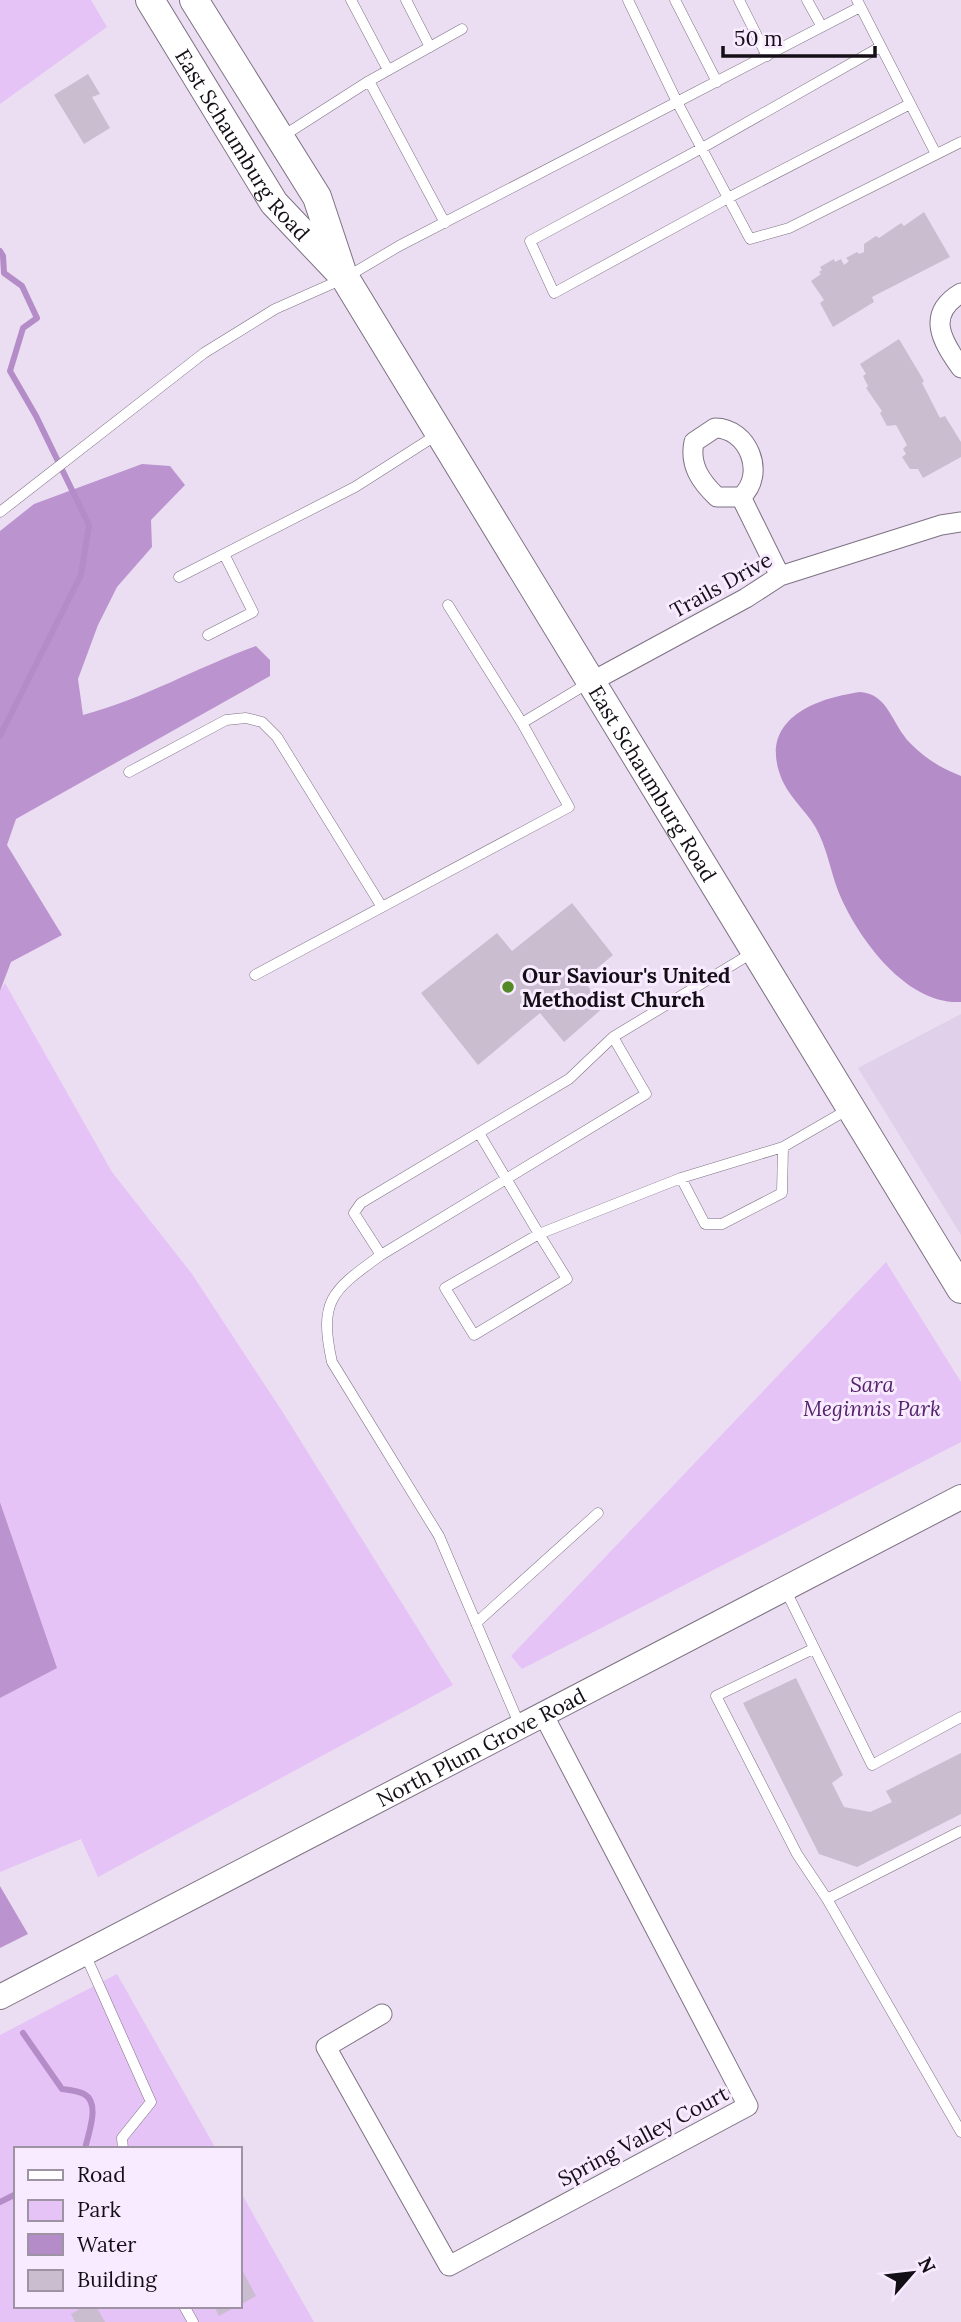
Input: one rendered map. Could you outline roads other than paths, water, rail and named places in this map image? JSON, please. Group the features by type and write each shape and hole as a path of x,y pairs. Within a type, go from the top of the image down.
{"main road":[{"name":"East Schaumburg Road","path":"150,0 274,203 345,278"},
{"name":"East Schaumburg Road","path":"194,0 317,197 345,278 961,1289"}],"street":[{"path":"961,293 945,304 939,320 946,346 961,368"},
{"path":"741,497 780,576"},
{"name":"Trails Drive","path":"591,682 746,598 780,576 941,525 961,522"},
{"name":"North Plum Grove Road","path":"0,1997 961,1497"},
{"name":"Spring Valley Court","path":"382,2014 326,2048 449,2266 748,2106 543,1714"}],"lane":[{"path":"351,0 388,70"},
{"path":"406,0 430,47"},
{"path":"628,0 677,103 750,239 789,228 961,142"},
{"path":"675,0 717,82"},
{"path":"739,0 767,56"},
{"path":"807,0 822,27"},
{"path":"0,512 204,353 275,309 345,278 399,246 822,27 858,4 936,154"},
{"path":"280,138 369,81 462,29"},
{"path":"880,47 530,241 554,293 728,198 911,104"},
{"path":"369,81 445,223"},
{"path":"179,577 355,487 439,434"},
{"path":"208,635 253,612 224,554"},
{"path":"255,975 569,807 522,723 448,604"},
{"path":"522,723 591,682"},
{"path":"129,772 226,720 246,718 262,722 277,737 382,907"},
{"path":"381,1255 354,1213 361,1203 569,1079 613,1037 755,951"},
{"path":"520,1726 439,1536 332,1362 325,1330 331,1301 344,1281 381,1255 646,1094 613,1037"},
{"path":"479,1133 539,1234 567,1279 474,1335 445,1288 539,1234 681,1178 783,1147 851,1108"},
{"path":"681,1178 705,1224 722,1224 782,1193 783,1147"},
{"path":"476,1623 598,1513"},
{"path":"785,1589 872,1765 961,1717"},
{"path":"813,1649 716,1696 797,1854 827,1899 961,2132"},
{"path":"827,1899 961,1831"},
{"path":"85,1953 151,2102 122,2138 123,2147"}],"water":[{"path":"860,692 870,694 884,704 904,736 922,754 961,776 961,1002 941,1000 923,993 905,982 874,952 842,900 815,827 783,782 777,761 777,744 783,729 793,717 824,701"}],"waterway":[{"path":"0,251 4,273 22,286 37,318 23,328 10,371 36,416 89,525 81,575 0,736"},
{"path":"23,2033 62,2089 82,2093 89,2098 93,2111 85,2147"},
{"path":"0,2202 14,2195"}],"place":[{"name":"Our Saviour's United Methodist Church","path":"508,987"}],"park label":[{"name":"Sara Meginnis Park","path":"872,1396"}]}
